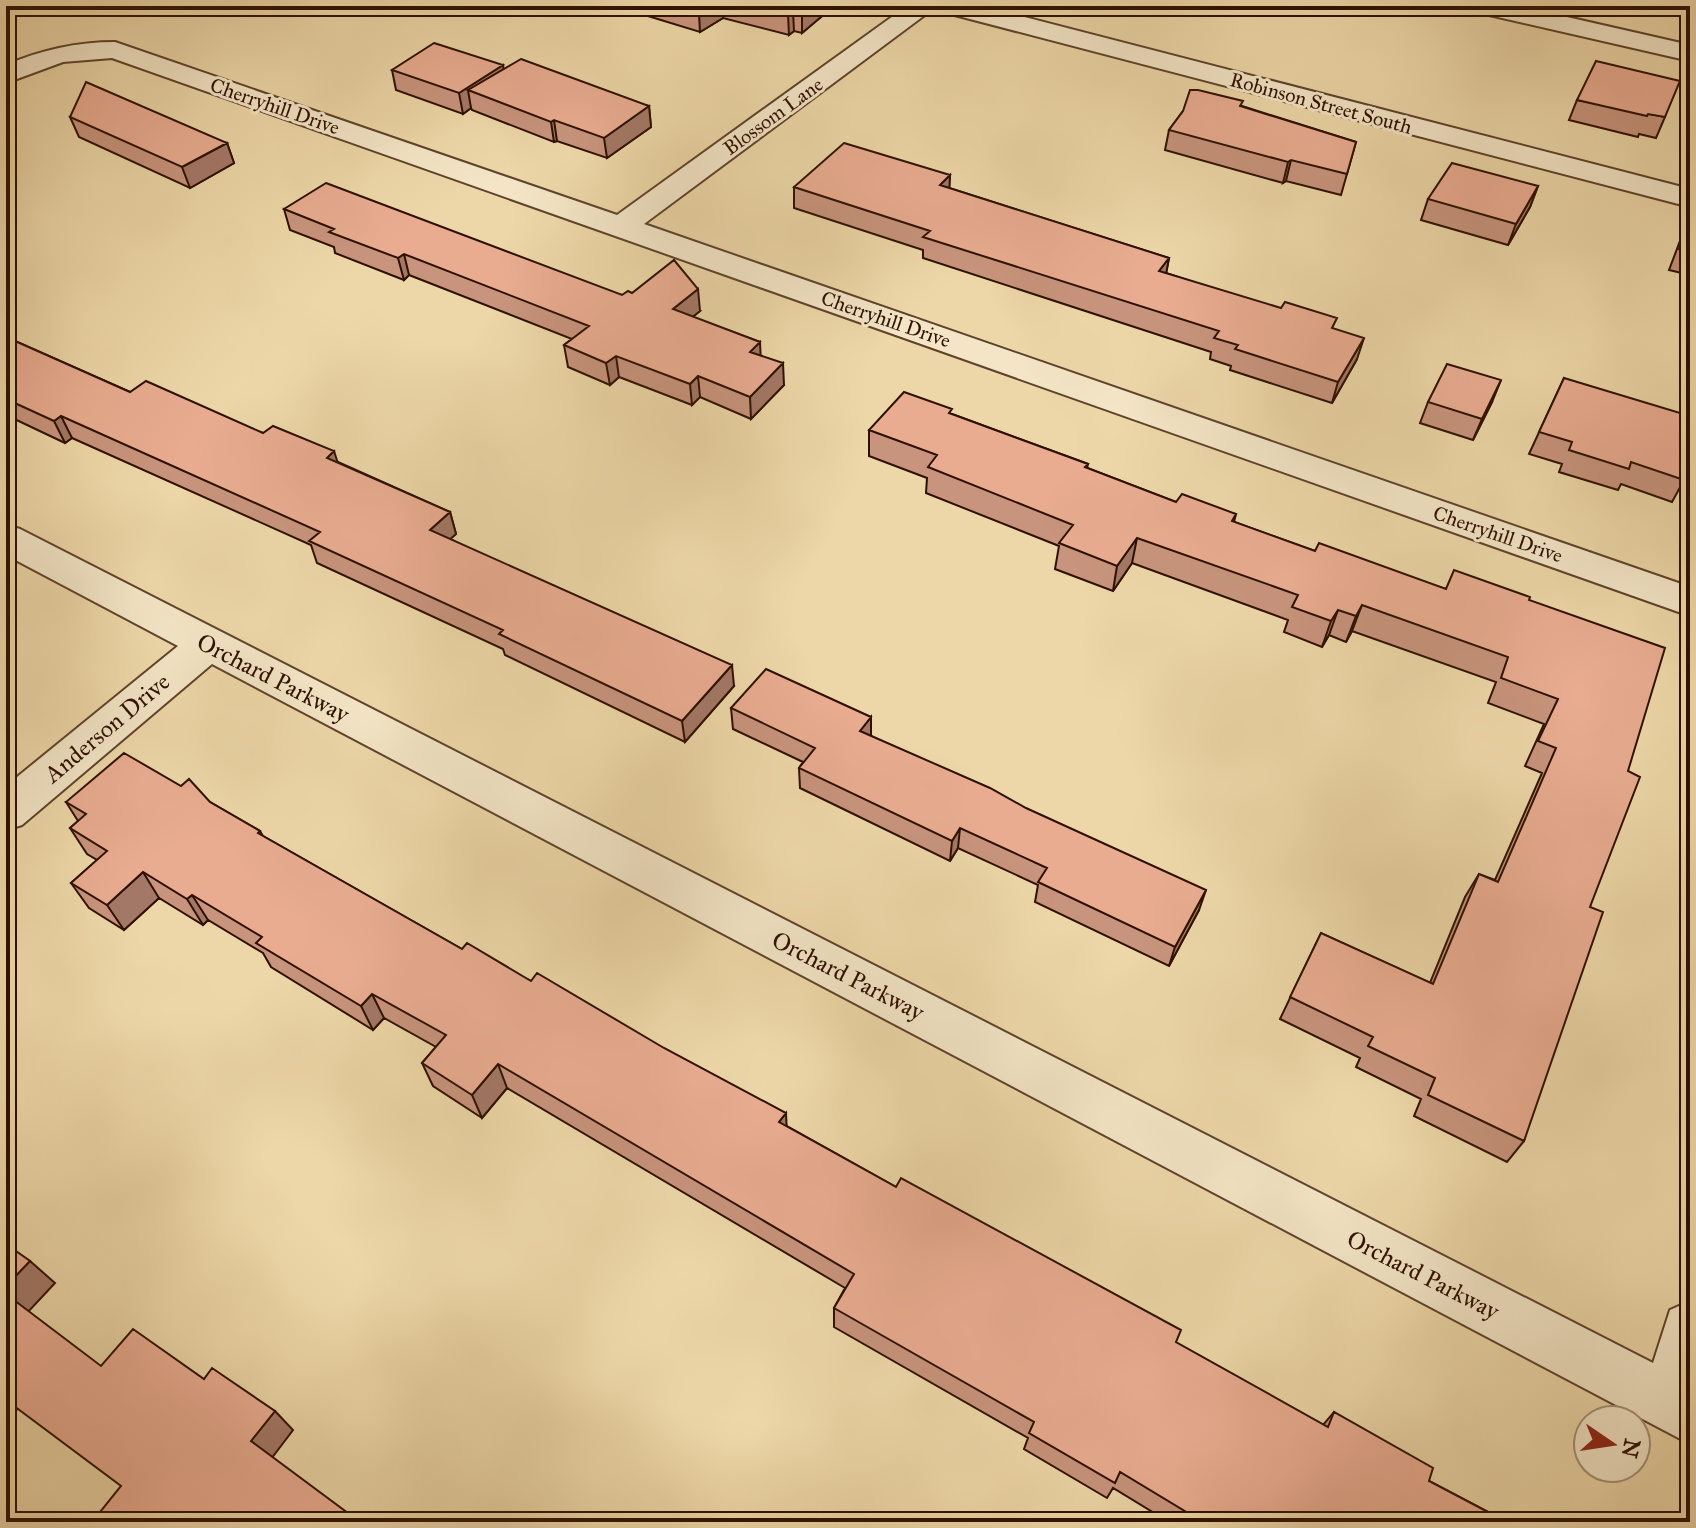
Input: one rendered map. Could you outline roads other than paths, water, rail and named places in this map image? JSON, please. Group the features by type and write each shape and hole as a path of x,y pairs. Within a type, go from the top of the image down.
{"street":[{"name":"Blossom Lane","path":"622,226 924,6"},
{"name":"Robinson Street South","path":"952,6 1690,198"},
{"path":"1485,6 1690,53"},
{"name":"Cherryhill Drive","path":"6,75 46,57 80,49 115,50 1690,602"},
{"name":"Orchard Parkway","path":"6,538 1681,1409"},
{"name":"Anderson Drive","path":"6,812 208,644"},
{"path":"1681,1409 1690,1330"}]}
